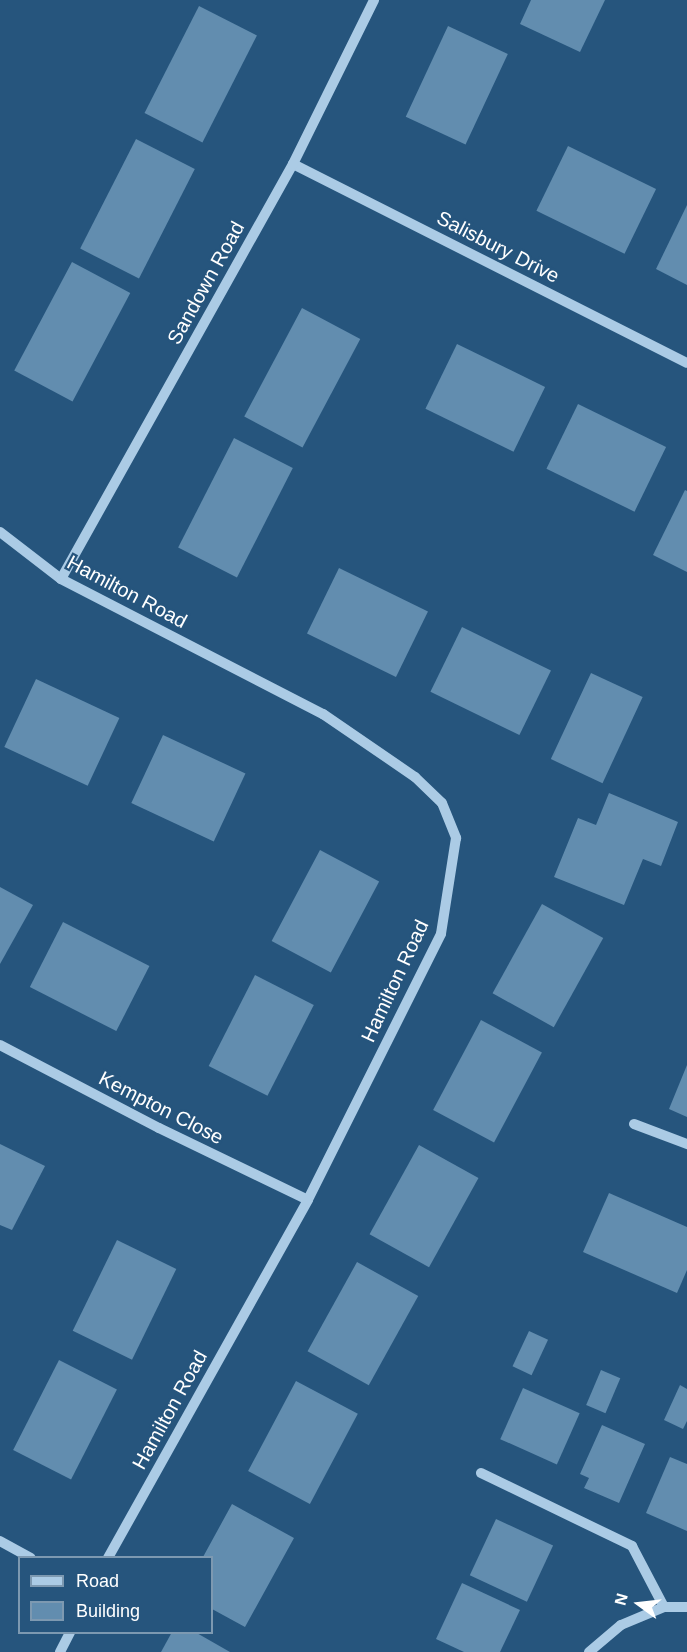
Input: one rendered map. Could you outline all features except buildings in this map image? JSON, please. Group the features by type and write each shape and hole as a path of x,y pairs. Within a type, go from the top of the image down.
{"street":[{"name":"Sandown Road","path":"61,579 293,164 374,0"},
{"name":"Salisbury Drive","path":"293,164 687,363"},
{"name":"Hamilton Road","path":"0,532 61,579 323,714 415,777 442,803 456,838 441,934 308,1200 109,1556"},
{"name":"Kempton Close","path":"0,1045 159,1128 308,1200"},
{"path":"634,1124 687,1144"},
{"path":"480,1473 632,1546 664,1607"},
{"path":"0,1541 29,1556"},
{"path":"589,1652 621,1625 664,1607 687,1607"},
{"path":"60,1652 68,1634"}]}
